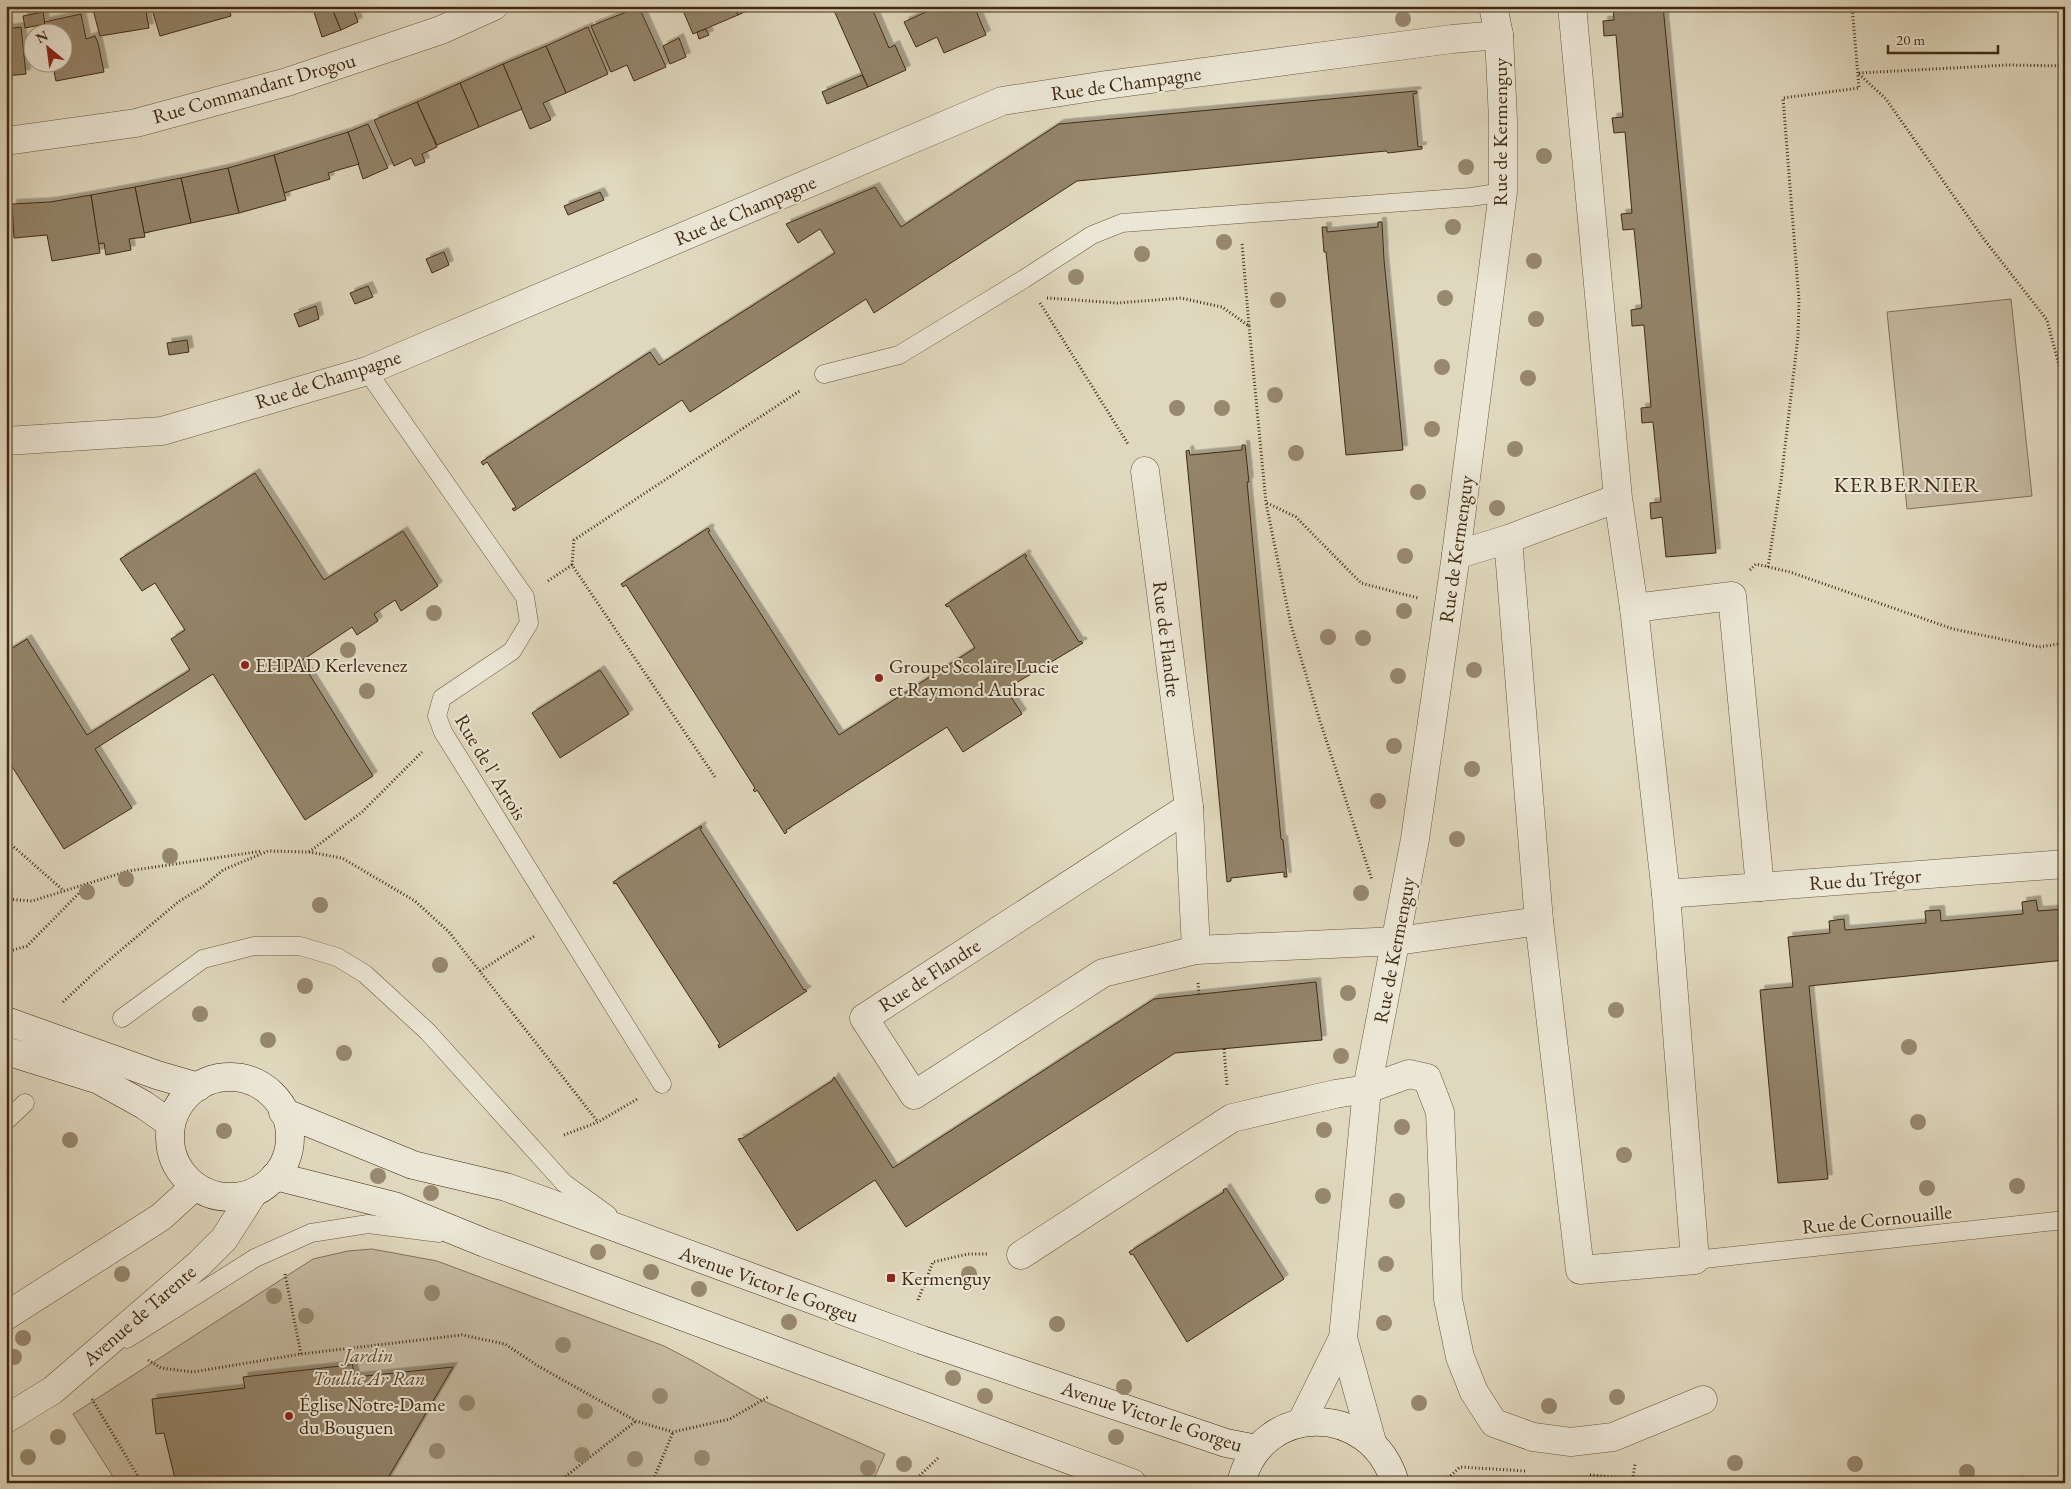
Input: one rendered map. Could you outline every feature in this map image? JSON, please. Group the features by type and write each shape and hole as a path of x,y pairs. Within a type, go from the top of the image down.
{"street":[{"name":"Rue Commandant Drogou","path":"6,141 136,123 278,85 441,30 494,6"},
{"name":"Rue de Kermenguy","path":"1301,1423 1343,1338 1367,1089 1415,839 1456,555 1503,192 1503,120 1499,34 1493,6"},
{"path":"1508,538 1539,921 1580,1270 1695,1260 1666,894 1634,608 1618,498 1572,6"},
{"name":"Rue de Champagne","path":"6,441 162,431 367,371 1002,101 1106,85 1499,34"},
{"name":"Rue de Flandre","path":"1145,471 1189,806 1196,950"},
{"path":"1456,555 1618,498"},
{"path":"1634,608 1732,596 1760,887"},
{"name":"Rue de Flandre","path":"1189,806 864,1018 914,1095 1103,973 1196,950 1397,940 1539,921"},
{"name":"Rue du Trégor","path":"1666,894 2065,864"},
{"path":"6,1021 156,1075 198,1087"},
{"path":"6,1051 99,1080 144,1105 171,1124"},
{"path":"1021,1255 1232,1118 1335,1094 1367,1089 1409,1074 1427,1078 1440,1112 1448,1299 1460,1357 1474,1392 1494,1423 1533,1437 1571,1442 1613,1437 1703,1400"},
{"path":"228,1077 242,1078 256,1083 268,1091 283,1112 290,1134 288,1151 282,1167 276,1176 254,1192 239,1197 223,1198 208,1193 194,1186 182,1174 173,1159 170,1142 171,1124 177,1108 187,1095 213,1080 228,1077"},
{"name":"Avenue Victor le Gorgeu","path":"283,1112 412,1165 506,1187 922,1340 1226,1443 1257,1449"},
{"path":"276,1176 394,1206 485,1243 1132,1483"},
{"path":"6,1316 161,1217 194,1186"},
{"name":"Avenue de Tarente","path":"6,1419 52,1390 82,1366 199,1264 224,1238 254,1192"},
{"name":"Rue de Kermenguy","path":"1343,1338 1372,1442"},
{"path":"1241,1483 1249,1462 1257,1449 1277,1433 1301,1423 1320,1422 1339,1424 1357,1431 1372,1442 1392,1470 1395,1483"}],"lane":[{"path":"824,374 899,354 1024,279 1092,235 1122,223 1471,197 1503,192"},
{"name":"Rue de l' Artois","path":"367,371 525,597 529,623 512,651 442,698 437,716 443,732 662,1084"},
{"path":"122,1018 203,959 254,946 300,946 337,957 366,974 428,1032 564,1183 589,1203 640,1236"},
{"path":"6,1121 25,1103"},
{"name":"Rue de Cornouaille","path":"1695,1260 2065,1220"},
{"path":"82,1366 255,1258 311,1233 368,1224 430,1231 485,1243"}],"path":[{"path":"1768,567 1781,481 1797,346 1799,300 1783,98 1860,88 1852,6"},
{"path":"1858,73 2008,65 2065,66"},
{"path":"1858,73 1886,99 1983,238 2047,320 2065,388"},
{"path":"1239,215 1266,503 1292,625 1320,721 1375,887"},
{"path":"1024,279 1145,471"},
{"path":"1036,297 1117,303 1181,298 1222,307 1249,326"},
{"path":"715,777 572,565 574,540 824,374"},
{"path":"1266,503 1296,516 1361,583 1448,606"},
{"path":"1732,596 1740,579 1756,564 1790,572 1953,629 2039,647 2065,643"},
{"path":"525,597 572,565"},
{"path":"309,852 362,812 398,774 443,732"},
{"path":"6,840 65,891"},
{"path":"6,899 32,901 128,871 268,850"},
{"path":"6,952 27,946 88,884"},
{"path":"480,971 559,920"},
{"path":"1224,1049 1228,1089"},
{"path":"564,1135 598,1122 662,1084"},
{"path":"918,1300 933,1262 968,1254 1021,1255"},
{"path":"284,1270 301,1354"},
{"path":"148,1360 161,1368 193,1372 301,1354 462,1334 505,1344 538,1366 636,1421 673,1432 730,1419 768,1398"},
{"path":"90,1396 142,1483"},
{"path":"557,1483 636,1421"},
{"path":"652,1483 673,1432"},
{"path":"912,1483 938,1458"},
{"path":"1632,1483 1635,1464"}],"green space":[{"path":"2011,299 2032,496 1907,509 1887,312"},
{"name":"Jardin Toullic Ar Ran","path":"372,1249 437,1261 664,1346 757,1398 885,1454 872,1483 117,1483 73,1414 313,1259 348,1251"}],"building":[{"path":"92,6 145,6 149,28 100,36"},
{"path":"151,6 228,6 231,16 160,36"},
{"path":"312,6 331,6 341,30 322,37"},
{"path":"331,6 352,6 358,22 341,30"},
{"path":"681,6 734,6 738,15 693,34"},
{"path":"734,6 758,6 738,15"},
{"path":"832,6 871,6 889,48 895,45 906,70 868,87"},
{"path":"939,6 974,6 986,35 944,53 937,37 916,47 904,22"},
{"path":"1613,6 1663,6 1716,553 1666,557 1662,517 1651,519 1650,503 1661,502 1653,422 1642,423 1641,408 1651,407 1644,325 1632,326 1631,310 1642,308 1634,229 1623,230 1621,214 1632,213 1625,132 1614,133 1612,118 1623,117 1616,35 1604,36 1603,21 1614,20"},
{"path":"639,7 666,67 634,81 627,65 611,72 591,26"},
{"path":"43,12 45,22 24,22 23,16"},
{"path":"81,14 86,39 95,36 98,43 104,72 56,81 54,72 72,72 72,22 44,22"},
{"path":"21,27 22,72 26,72 26,74 6,76 6,29"},
{"path":"588,27 608,74 566,93 546,46"},
{"path":"706,29 709,35 699,39 697,32"},
{"path":"679,38 686,57 670,64 663,46"},
{"path":"546,46 566,93 543,103 551,120 530,129 503,64"},
{"path":"503,64 522,109 479,127 460,83"},
{"path":"862,75 868,87 827,104 822,92"},
{"path":"460,83 479,127 437,145 417,102"},
{"path":"1416,91 1417,93 1413,94 1418,147 1422,146 1422,149 1077,181 874,313 866,299 690,412 682,400 514,511 512,509 516,507 487,462 483,465 481,462 650,352 659,365 835,253 820,229 798,243 786,224 875,187 901,227 1059,124"},
{"path":"417,102 437,147 422,154 425,162 415,166 411,158 394,166 374,120"},
{"path":"368,124 388,168 363,179 348,132"},
{"path":"348,132 359,164 328,173 330,179 284,193 274,155"},
{"path":"274,155 286,200 239,213 228,168"},
{"path":"228,168 239,213 191,223 181,178"},
{"path":"181,178 191,223 144,233 135,187"},
{"path":"135,187 145,237 129,239 131,250 106,255 104,243 98,244 91,195"},
{"path":"600,192 604,200 568,215 564,206"},
{"path":"91,195 100,253 52,261 47,235 14,238 12,204 50,202"},
{"path":"1378,222 1382,222 1403,450 1346,455 1322,227 1327,227 1327,232 1378,227"},
{"path":"444,252 449,265 432,273 426,259"},
{"path":"368,286 373,297 355,304 350,293"},
{"path":"316,306 319,319 299,327 294,314"},
{"path":"187,340 189,352 169,355 167,343"},
{"path":"1242,445 1245,445 1249,482 1247,482 1281,839 1283,840 1287,877 1284,877 1284,872 1231,878 1231,881 1227,882 1186,451 1189,450 1190,455 1242,450"},
{"name":"EHPAD Kerlevenez","path":"255,473 324,580 403,531 438,586 401,611 395,600 374,614 378,621 357,635 352,627 301,661 373,776 305,820 213,674 95,749 132,808 64,849 6,757 6,652 27,639 87,735 190,670 171,639 185,630 155,583 142,591 120,559"},
{"path":"708,528 710,531 708,532 839,735 975,648 949,606 945,605 1025,554 1027,556 1025,557 1079,642 1083,643 1006,689 1022,714 963,752 947,727 786,830 785,834 757,790 755,792 753,790 755,788 626,585 623,587 621,584"},
{"path":"600,670 629,714 560,758 532,713"},
{"path":"701,826 702,828 700,829 804,990 807,991 719,1048 718,1045 720,1044 616,883 614,884 613,882"},
{"path":"2036,900 2038,911 2065,909 2065,960 1809,986 1828,1179 1778,1183 1760,990 1793,987 1788,937 1830,933 1829,921 1844,919 1845,930 1926,923 1925,911 1940,910 1941,921 2023,914 2022,902"},
{"path":"1316,982 1322,1040 1175,1053 906,1227 875,1180 797,1231 738,1139 743,1138 832,1081 834,1077 893,1168 1154,999"},
{"path":"1226,1188 1284,1279 1187,1342 1133,1254 1131,1255 1129,1252 1224,1192 1223,1190"},
{"name":"Église Notre-Dame du Bouguen","path":"352,1363 355,1377 453,1367 385,1483 176,1483 164,1433 156,1434 152,1399 245,1388 243,1377 349,1365"}],"place":[{"name":"EHPAD Kerlevenez","path":"245,665"},
{"name":"Groupe Scolaire Lucie et Raymond Aubrac","path":"879,678"},
{"name":"Kermenguy","path":"891,1278"},
{"name":"Église Notre-Dame du Bouguen","path":"289,1416"}],"district":[{"name":"KERBERNIER","path":"1907,484"}]}
